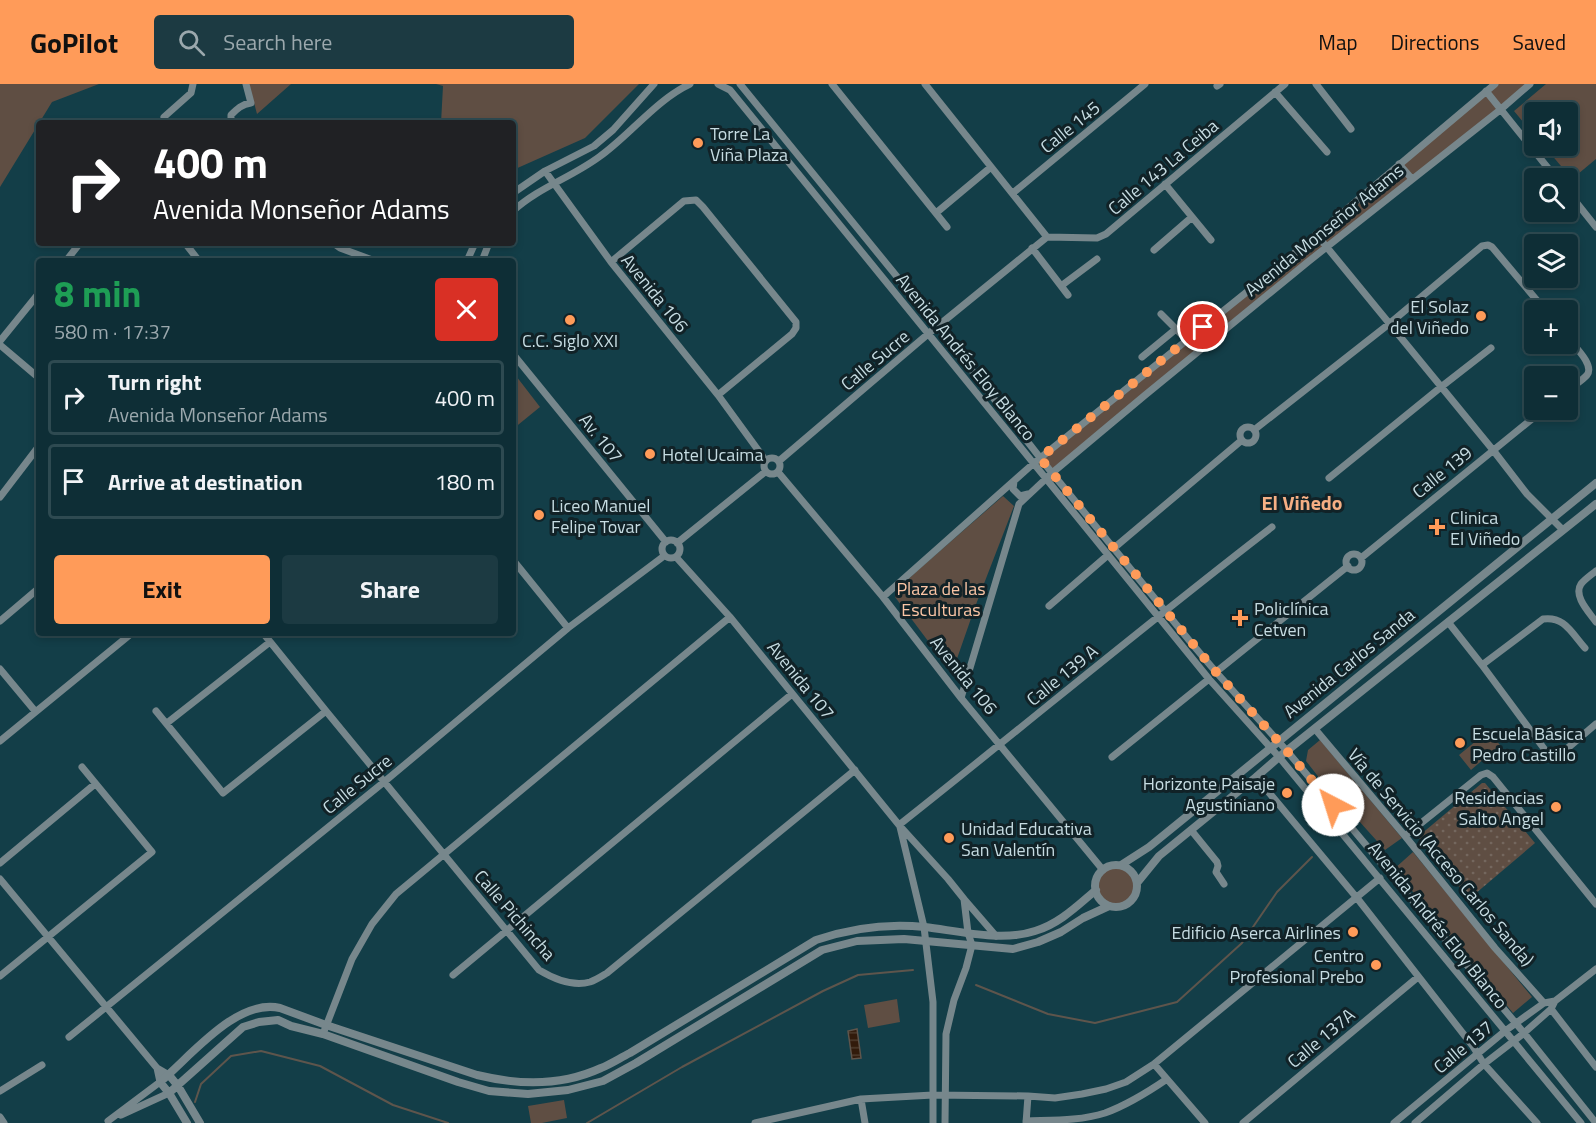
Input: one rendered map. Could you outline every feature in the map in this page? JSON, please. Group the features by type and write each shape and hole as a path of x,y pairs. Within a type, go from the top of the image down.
{"street":[{"path":"164,117 191,93 194,84"},
{"path":"231,120 231,115 237,108 251,103 246,84"},
{"path":"516,191 545,171 594,146 613,130 654,84"},
{"path":"516,208 525,200 599,157 659,106 690,84"},
{"name":"Avenida Andrés Eloy Blanco","path":"718,84 730,90 1034,463 1049,476 1114,548 1275,745 1279,757 1581,1123"},
{"name":"Avenida Andrés Eloy Blanco","path":"740,84 938,327 1040,458 1049,476 1108,555 1209,679 1275,745 1287,751 1524,1033 1596,1123"},
{"path":"832,84 947,227"},
{"path":"924,84 1047,237"},
{"name":"Calle 145","path":"1013,193 1145,84"},
{"name":"Calle 143 La Ceiba","path":"1047,237 1097,238 1106,234 1285,84"},
{"path":"1316,84 1351,129"},
{"name":"Avenida Monseñor Adams","path":"883,597 1034,463 1316,234 1495,84"},
{"name":"Avenida Monseñor Adams","path":"961,698 1019,504 1028,494 1144,396 1530,84"},
{"path":"1486,91 1548,168"},
{"path":"1275,92 1327,152"},
{"path":"1399,164 1412,179"},
{"path":"936,213 991,167"},
{"name":"Avenida 106","path":"545,171 611,262 718,395 766,461"},
{"path":"1165,184 1211,240"},
{"path":"611,262 684,201 696,200 796,322 796,328 792,334 718,395"},
{"path":"1578,204 1596,227"},
{"path":"1154,250 1192,217"},
{"path":"1316,234 1527,494 1563,530"},
{"name":"Calle Sucre","path":"779,461 928,334 1047,237"},
{"path":"68,258 78,246"},
{"path":"187,246 197,258"},
{"path":"337,246 367,258"},
{"path":"1254,430 1389,324 1482,246 1492,247 1537,300"},
{"path":"1032,248 1068,295"},
{"path":"1061,286 1097,259"},
{"path":"0,341 36,297"},
{"path":"1161,314 1187,340"},
{"path":"1142,357 1176,329"},
{"path":"0,345 36,375"},
{"path":"1329,478 1491,348"},
{"path":"1578,351 1590,368 1588,374 1578,382"},
{"name":"Av. 107","path":"516,358 666,542"},
{"name":"Calle 139","path":"1216,672 1348,566 1352,569 1359,568 1362,563 1361,558 1530,420"},
{"path":"1250,427 1254,430 1256,437 1253,441 1246,443 1242,440 1240,435 1244,428 1250,427"},
{"path":"1114,548 1242,440"},
{"path":"0,497 36,450"},
{"path":"774,458 779,461 778,472 773,475 765,472 766,461 774,458"},
{"path":"677,543 765,472"},
{"name":"Avenida 106","path":"778,472 883,597 961,698 1103,870"},
{"path":"1014,481 1012,489 1016,494 1020,496 1028,494"},
{"name":"Avenida Carlos Sanda","path":"1120,866 1142,853 1596,483"},
{"name":"Avenida Carlos Sanda","path":"1137,883 1159,856 1279,757 1596,504"},
{"name":"Calle 139 A","path":"899,825 1001,745 1158,615 1272,526"},
{"path":"672,540 677,543 680,552 676,557 670,559 664,556 662,547 666,542 672,540"},
{"path":"1049,606 1108,555"},
{"name":"Calle Sucre","path":"69,1037 384,782 568,628 664,556"},
{"name":"Avenida 107","path":"676,557 730,617 899,825 996,936"},
{"path":"516,564 568,628"},
{"path":"1596,571 1582,583 1578,591 1580,599 1596,622"},
{"path":"0,621 36,591"},
{"path":"325,1030 352,959 372,924 396,894 730,617"},
{"path":"1482,665 1543,619 1560,620 1585,648"},
{"path":"1448,622 1551,758 1556,758 1596,724"},
{"path":"0,741 128,636"},
{"name":"Calle Pichincha","path":"265,636 539,970 550,977 570,984 589,982 607,973 855,770"},
{"path":"167,723 270,642"},
{"path":"0,669 35,711"},
{"path":"1112,757 1209,679"},
{"path":"453,975 792,694"},
{"path":"156,711 223,793 326,711"},
{"name":"Vía de Servicio (Acceso Carlos Sanda)","path":"1315,729 1495,948 1544,1003"},
{"path":"0,976 152,852 82,767"},
{"path":"1405,836 1481,775 1487,773 1596,904"},
{"path":"1256,777 1357,898 1484,1064 1537,1123"},
{"path":"0,863 96,784"},
{"path":"899,825 924,927 933,1002 933,1123"},
{"path":"1191,830 1217,862 1216,872 1224,884"},
{"path":"1114,865 1120,866 1133,873 1137,890 1135,897 1128,904 1119,907 1109,906 1102,902 1096,890 1096,879 1103,870 1114,865"},
{"path":"755,1123 861,1099 933,1095 1056,1098 1106,1089 1126,1082 1154,1064 1380,878"},
{"path":"0,879 157,1068 169,1075 200,1123"},
{"path":"107,1122 169,1093 243,1027 278,1020 291,1026 325,1030 496,1080 539,1082 585,1074 630,1053 816,940 850,929 870,927 924,927 1011,937 1052,924 1096,890"},
{"path":"945,1123 946,1034 954,1000 972,945 968,933 964,899"},
{"path":"107,1122 169,1075 231,1019 257,1008 275,1007 325,1030 458,1082 499,1092 528,1094 568,1090 592,1085 613,1076 822,951 857,941 904,939 1013,949 1061,932 1083,918 1109,906"},
{"path":"787,957 794,967"},
{"path":"1415,1123 1484,1064 1514,1042 1551,1009 1555,1001 1596,969"},
{"name":"Calle 137A","path":"1243,1123 1418,977"},
{"name":"Calle 137","path":"1394,1123 1505,1031 1544,1003 1555,1001"},
{"path":"1551,1009 1596,1067"},
{"path":"1154,1064 1205,1123"},
{"path":"0,1091 42,1065"},
{"path":"157,1068 160,1082 187,1123"},
{"path":"458,1082 462,1070"},
{"path":"1028,1096 1026,1122 1078,1118 1105,1113 1149,1091 1167,1079"},
{"path":"861,1099 866,1123"},
{"path":"0,1117 4,1123"}],"green space":[{"path":"0,84 99,84 52,102 41,120 36,120 36,128 0,187"},
{"path":"249,84 291,84 257,114"},
{"path":"436,84 639,84 585,138 516,169 516,120 441,120 443,86"},
{"path":"1495,84 1530,84 1052,473 1040,458"},
{"path":"1546,84 1596,84 1596,159 1578,174 1578,168 1563,168 1552,156 1578,156 1578,102 1525,102"},
{"path":"1524,103 1524,123 1514,111"},
{"path":"516,376 540,407 516,427"},
{"name":"Plaza de las Esculturas","path":"1003,496 1014,506 952,673 895,597 901,586 917,571"},
{"path":"1488,731 1500,745 1471,770 1459,755"},
{"path":"1320,740 1402,838 1385,850 1350,811 1342,807 1306,761 1308,750"},
{"path":"1482,783 1485,783 1535,843 1469,899 1419,838"},
{"path":"1413,852 1532,997 1513,1013 1394,869"},
{"path":"1116,868 1129,873 1134,886 1129,899 1116,904 1103,899 1098,886 1103,873"},
{"path":"897,999 900,1022 868,1028 864,1005"},
{"path":"564,1100 567,1118 531,1123 528,1106"}],"shaded area":[{"path":"857,1029 861,1058 852,1059 848,1031"}],"waterway":[{"path":"976,985 1048,1014 1095,1023 1177,1002 1242,943 1277,892 1312,857"},
{"path":"587,1123 682,1067 823,991 858,975 913,970"},
{"path":"195,1102 201,1084 231,1056 261,1051 320,1066 393,1105 448,1123"}],"place":[{"name":"Torre La Viña Plaza","path":"698,143"},
{"name":"El Solaz del Viñedo","path":"1481,316"},
{"name":"C.C. Siglo XXI","path":"570,320"},
{"name":"Hotel Ucaima","path":"650,454"},
{"name":"Liceo Manuel Felipe Tovar","path":"539,515"},
{"name":"Clinica El Viñedo","path":"1437,527"},
{"name":"Policlínica Cetven","path":"1240,618"},
{"name":"Escuela Básica Pedro Castillo","path":"1460,743"},
{"name":"Horizonte Paisaje Agustiniano","path":"1287,793"},
{"name":"Residencias Salto Angel","path":"1556,807"},
{"name":"Unidad Educativa San Valentín","path":"949,838"},
{"name":"Edificio Aserca Airlines","path":"1353,932"},
{"name":"Centro Profesional Prebo","path":"1376,965"}],"district":[{"name":"El Viñedo","path":"1302,502"}],"route":[{"path":"1203,327 1040,458 1216,672 1333,805"}]}
